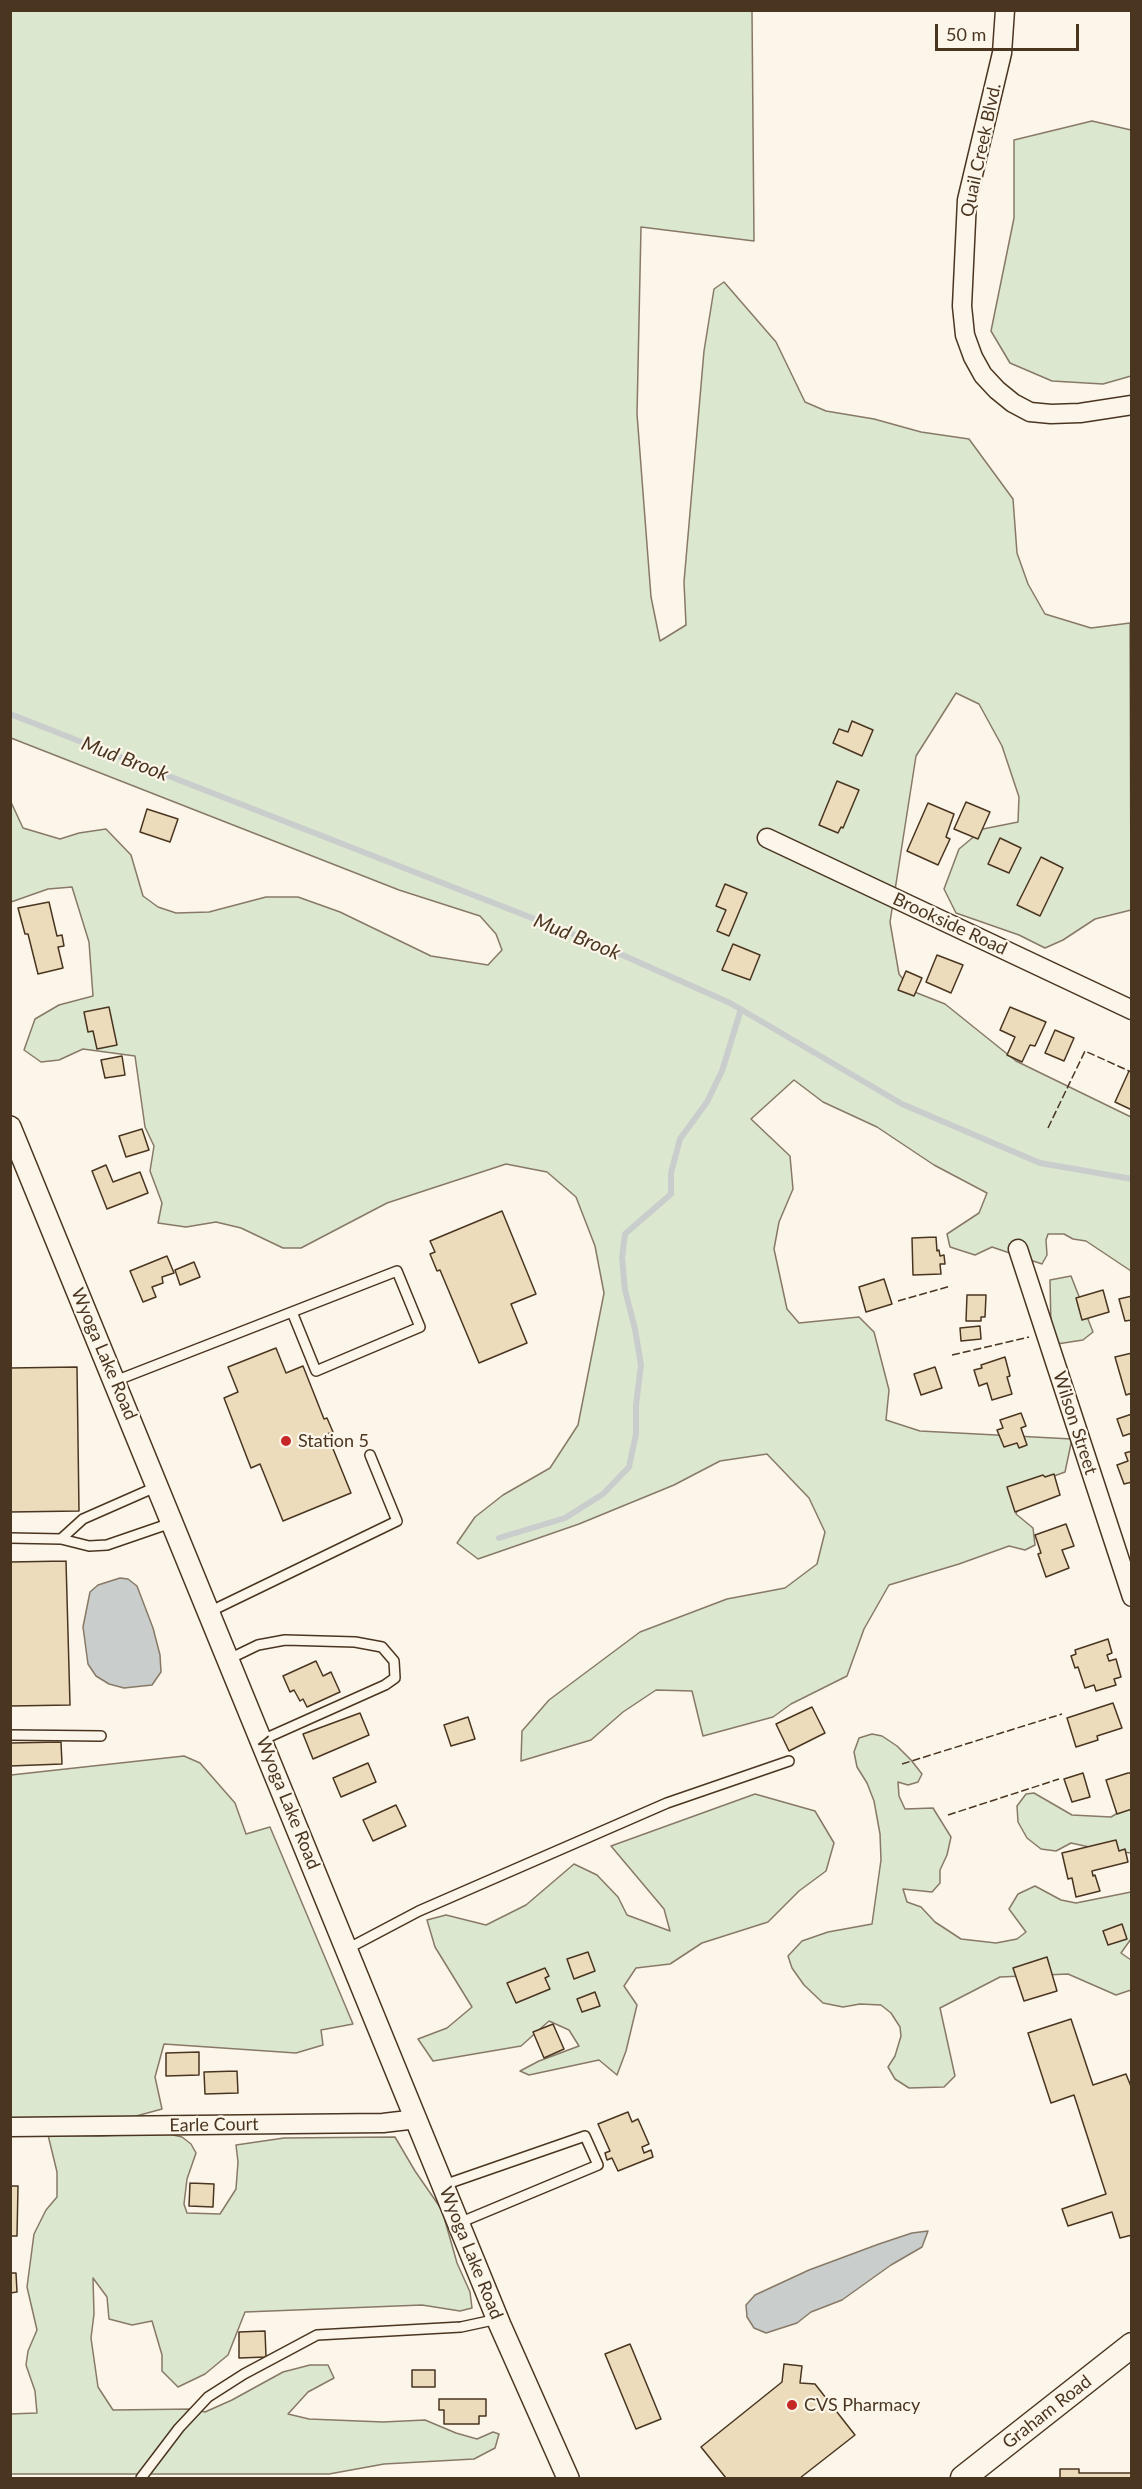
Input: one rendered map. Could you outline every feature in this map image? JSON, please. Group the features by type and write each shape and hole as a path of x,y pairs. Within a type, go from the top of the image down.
{"main road":[{"name":"Graham Road","path":"963,2478 1131,2345"}],"street":[{"name":"Quail Creek Blvd.","path":"1005,10 1002,53 967,200 962,306 965,335 983,375 1013,403 1030,412 1080,413 1131,405"},
{"name":"Brookside Road","path":"767,838 1131,1010"},
{"name":"Wyoga Lake Road","path":"10,1127 498,2319 568,2478"},
{"name":"Wilson Street","path":"1018,1249 1131,1597"},
{"name":"Earle Court","path":"10,2127 383,2123 417,2119"}],"lane":[{"path":"115,1381 291,1312 397,1271 420,1327 316,1371 291,1312"},
{"path":"209,1612 397,1521 370,1455"},
{"path":"61,1539 83,1519 158,1486"},
{"path":"10,1538 61,1539 89,1546 107,1545 173,1522"},
{"path":"229,1659 258,1645 285,1640 356,1642 382,1647 394,1661 395,1678 385,1684 262,1740"},
{"path":"10,1735 101,1736"},
{"path":"347,1949 419,1911 667,1803 789,1761"},
{"path":"444,2185 585,2136 598,2165 459,2223"},
{"path":"141,2478 179,2428 208,2397 244,2374 317,2335 461,2327 498,2319"}],"green space":[{"path":"11,11 752,11 754,241 641,227 637,414 651,597 660,641 686,625 684,582 704,351 714,289 724,282 776,342 805,402 826,411 874,419 921,432 969,439 1013,499 1017,553 1028,584 1045,614 1091,628 1130,623 1131,910 1095,919 1063,940 1045,948 1019,935 956,913 944,889 959,849 983,829 1018,822 1019,797 1002,746 979,704 956,693 916,756 890,922 899,974 912,991 945,1004 1016,1061 1131,1117 1131,1271 1086,1241 1073,1239 1064,1234 1048,1234 1047,1255 1042,1264 992,1247 975,1255 950,1247 947,1234 979,1213 987,1193 934,1165 877,1127 823,1102 794,1080 751,1119 790,1156 793,1189 779,1222 774,1249 787,1309 799,1323 859,1317 874,1332 889,1390 886,1420 920,1431 1072,1439 1065,1472 1027,1486 1016,1514 1033,1528 1035,1545 1025,1550 1009,1546 889,1585 864,1629 847,1676 791,1704 773,1717 703,1736 692,1691 656,1690 623,1712 591,1740 521,1761 522,1731 549,1700 640,1632 727,1599 785,1588 817,1564 825,1532 809,1498 767,1454 720,1461 674,1485 579,1524 478,1559 457,1543 475,1517 503,1495 550,1468 578,1425 604,1293 595,1246 576,1197 547,1172 506,1164 387,1203 301,1248 283,1248 241,1228 216,1222 186,1227 158,1223 162,1203 150,1171 154,1146 145,1127 135,1056 83,1049 59,1060 41,1062 24,1050 35,1019 59,1005 93,996 89,942 72,887 48,889 11,902 10,800 23,828 60,839 79,833 106,829 131,855 143,896 158,907 176,913 209,912 266,897 298,897 340,912 431,956 488,965 502,950 496,934 480,916 399,890 11,738"},
{"path":"1092,121 1131,130 1131,376 1103,384 1052,381 1010,363 991,331 1014,218 1014,140"},
{"path":"1071,1276 1093,1332 1083,1340 1057,1344 1051,1328 1050,1280"},
{"path":"872,1734 882,1736 897,1746 922,1774 918,1782 908,1785 898,1782 899,1796 905,1809 933,1808 951,1837 947,1855 940,1870 940,1883 932,1892 903,1889 907,1902 921,1907 935,1922 961,1939 996,1943 1017,1939 1026,1932 1009,1909 1018,1894 1035,1886 1061,1900 1076,1903 1131,1892 1131,1939 1121,1953 1131,1960 1131,1990 1116,1995 1068,1974 1000,1977 940,2008 955,2076 944,2087 909,2088 895,2079 888,2067 895,2056 901,2036 900,2027 891,2013 881,2005 860,2004 843,2007 823,2003 804,1985 792,1968 788,1956 802,1941 828,1932 872,1924 881,1860 880,1834 874,1801 857,1767 854,1752 859,1738"},
{"path":"184,1756 200,1763 235,1803 246,1834 270,1827 353,2024 321,2030 323,2045 296,2053 164,2044 155,2077 162,2109 96,2127 11,2127 11,1775"},
{"path":"1034,1793 1072,1815 1111,1817 1131,1805 1131,1853 1071,1843 1056,1851 1041,1849 1027,1838 1018,1822 1017,1806 1026,1794"},
{"path":"755,1794 815,1811 834,1843 826,1871 799,1891 768,1922 702,1943 670,1964 636,1968 624,1986 637,2005 626,2051 617,2075 599,2060 529,2075 520,2071 579,2046 569,2030 549,2021 521,2046 433,2061 418,2039 447,2028 472,2007 435,1947 427,1920 446,1915 486,1925 526,1905 574,1864 597,1875 618,1897 627,1915 670,1931 664,1909 611,1846"},
{"path":"164,2133 182,2137 191,2144 196,2153 187,2179 184,2204 187,2213 220,2214 236,2189 238,2162 236,2145 284,2138 395,2137 442,2210 457,2263 470,2292 472,2308 460,2311 422,2305 245,2312 228,2355 205,2374 178,2387 162,2371 162,2355 152,2321 132,2325 109,2319 107,2297 93,2278 94,2314 91,2338 98,2387 113,2410 193,2409 205,2412 283,2372 310,2365 328,2365 334,2378 308,2392 288,2414 309,2419 383,2422 425,2420 477,2439 493,2432 499,2434 495,2448 474,2459 384,2464 329,2474 11,2474 10,2414 37,2413 35,2391 26,2365 28,2351 37,2330 27,2287 34,2234 46,2210 57,2197 57,2172 48,2135 100,2136"}],"shaded area":[{"path":"120,1578 128,1579 137,1586 153,1628 160,1655 161,1672 152,1685 124,1688 109,1684 96,1676 88,1664 83,1627 90,1592 98,1585"},
{"path":"928,2231 922,2247 891,2265 842,2300 811,2312 797,2323 766,2333 754,2328 747,2317 746,2305 755,2295 809,2270 879,2244 912,2233"}],"building":[{"path":"852,721 873,730 862,756 833,743 839,729 848,732"},
{"path":"837,781 859,790 843,828 841,827 838,833 819,825"},
{"path":"966,802 990,812 978,839 954,829"},
{"path":"928,803 954,814 946,837 950,839 938,865 907,851"},
{"path":"147,809 178,819 170,842 140,832"},
{"path":"1000,838 1021,848 1009,873 988,864"},
{"path":"1041,857 1063,868 1040,916 1017,905"},
{"path":"725,884 747,893 729,936 717,931 726,910 716,906"},
{"path":"49,902 57,936 62,935 64,946 58,947 63,968 38,974 28,934 25,934 18,908"},
{"path":"733,944 760,955 750,980 722,970"},
{"path":"937,955 963,965 951,993 926,982"},
{"path":"906,971 922,978 914,996 898,990"},
{"path":"109,1007 117,1045 97,1049 93,1031 88,1032 84,1012"},
{"path":"1010,1007 1046,1022 1035,1046 1030,1045 1022,1062 1007,1055 1015,1037 1000,1030"},
{"path":"1055,1030 1074,1038 1064,1061 1045,1053"},
{"path":"122,1056 125,1075 105,1078 101,1060"},
{"path":"1129,1071 1132,1072 1132,1110 1115,1102"},
{"path":"142,1129 149,1150 126,1157 119,1136"},
{"path":"106,1165 113,1182 140,1172 148,1193 107,1209 92,1171"},
{"path":"502,1211 536,1294 511,1304 527,1343 479,1363 440,1270 437,1271 430,1254 435,1252 430,1241"},
{"path":"936,1237 937,1251 939,1250 940,1256 944,1255 945,1264 940,1264 941,1274 913,1275 912,1238"},
{"path":"167,1256 174,1273 162,1277 163,1283 152,1287 156,1297 143,1302 130,1271"},
{"path":"194,1262 200,1277 180,1285 175,1270"},
{"path":"884,1279 892,1304 866,1312 859,1287"},
{"path":"1103,1290 1109,1312 1082,1320 1076,1298"},
{"path":"967,1295 986,1295 985,1317 981,1317 981,1321 966,1321"},
{"path":"1132,1296 1132,1320 1125,1321 1119,1299"},
{"path":"980,1326 981,1339 961,1341 960,1328"},
{"name":"Station 5","path":"276,1348 286,1373 303,1366 324,1419 327,1418 333,1432 327,1434 351,1493 283,1521 260,1464 251,1468 224,1398 238,1392 228,1367"},
{"path":"1132,1353 1132,1393 1126,1395 1115,1357"},
{"path":"1005,1357 1012,1394 992,1400 987,1383 979,1386 974,1370 982,1368 981,1365"},
{"path":"77,1367 79,1511 10,1512 10,1368"},
{"path":"935,1367 942,1388 921,1395 914,1374"},
{"path":"1021,1413 1026,1426 1021,1428 1027,1445 1019,1448 1017,1443 1004,1447 997,1430 1003,1428 1000,1420"},
{"path":"1132,1414 1132,1433 1123,1436 1117,1419"},
{"path":"1132,1451 1132,1482 1124,1484 1117,1465 1128,1461 1125,1453"},
{"path":"1054,1474 1060,1495 1015,1512 1007,1487 1043,1475 1045,1477"},
{"path":"1066,1524 1074,1546 1062,1550 1069,1568 1046,1577 1038,1554 1041,1553 1035,1535"},
{"path":"66,1561 70,1705 10,1706 10,1562"},
{"path":"1108,1639 1112,1653 1107,1655 1109,1661 1116,1659 1121,1677 1114,1679 1116,1685 1096,1691 1094,1685 1085,1688 1078,1667 1075,1668 1071,1656 1076,1654 1075,1650"},
{"path":"316,1661 323,1676 331,1672 340,1692 307,1707 303,1699 300,1701 294,1690 290,1692 283,1676"},
{"path":"1113,1703 1122,1728 1097,1736 1098,1740 1076,1747 1067,1718"},
{"path":"812,1707 825,1733 789,1751 776,1724"},
{"path":"360,1713 369,1735 313,1759 303,1734"},
{"path":"468,1717 475,1739 451,1746 444,1725"},
{"path":"61,1742 62,1764 10,1766 10,1743"},
{"path":"368,1763 376,1782 341,1797 333,1778"},
{"path":"1083,1773 1090,1797 1072,1802 1064,1779"},
{"path":"1132,1773 1132,1809 1117,1814 1106,1780"},
{"path":"396,1805 406,1826 373,1841 363,1820"},
{"path":"1116,1840 1119,1851 1125,1849 1128,1862 1092,1871 1100,1891 1076,1897 1072,1878 1068,1879 1062,1853"},
{"path":"1122,1924 1127,1939 1108,1945 1103,1931"},
{"path":"588,1952 595,1971 574,1979 567,1959"},
{"path":"1047,1957 1057,1991 1024,2001 1013,1968"},
{"path":"545,1968 549,1976 545,1978 550,1989 516,2003 507,1983"},
{"path":"595,1992 600,2006 582,2012 577,1999"},
{"path":"1071,2019 1093,2085 1126,2074 1132,2089 1132,2235 1120,2238 1112,2212 1068,2226 1062,2209 1106,2194 1074,2095 1051,2103 1028,2033"},
{"path":"553,2024 564,2049 544,2058 533,2032"},
{"path":"199,2052 199,2075 166,2076 166,2053"},
{"path":"237,2071 238,2093 205,2094 204,2072"},
{"path":"628,2112 632,2122 638,2119 649,2144 642,2147 644,2153 651,2150 653,2157 618,2171 612,2158 607,2160 605,2153 610,2151 598,2124"},
{"path":"190,2183 214,2184 213,2207 189,2206"},
{"path":"10,2186 18,2186 17,2236 10,2236"},
{"path":"10,2273 16,2273 17,2292 10,2293"},
{"path":"265,2331 266,2357 239,2358 239,2332"},
{"path":"630,2344 661,2419 636,2429 605,2354"},
{"name":"CVS Pharmacy","path":"784,2364 802,2366 800,2383 815,2384 855,2435 800,2478 726,2478 701,2447 782,2382"},
{"path":"412,2370 435,2370 435,2387 412,2387"},
{"path":"439,2399 486,2399 486,2416 479,2416 479,2424 444,2424 444,2410 439,2410"},
{"path":"1060,2469 1079,2469 1079,2473 1132,2473 1132,2478 1060,2478"}],"waterway":[{"name":"Mud Brook","path":"10,714 591,941 730,1003 902,1104 1040,1163 1132,1179"},
{"path":"499,1538 565,1518 603,1494 629,1467 636,1434 636,1405 641,1365 625,1290 622,1258 625,1234 671,1194 671,1173 680,1139 707,1102 722,1071 741,1009"}],"fence":[{"path":"1048,1128 1085,1051 1129,1071"},
{"path":"898,1301 951,1286"},
{"path":"952,1355 1029,1337"},
{"path":"902,1764 1062,1714"},
{"path":"948,1815 1059,1779"}],"place":[{"name":"Station 5","path":"286,1441"},
{"name":"CVS Pharmacy","path":"792,2405"}]}
